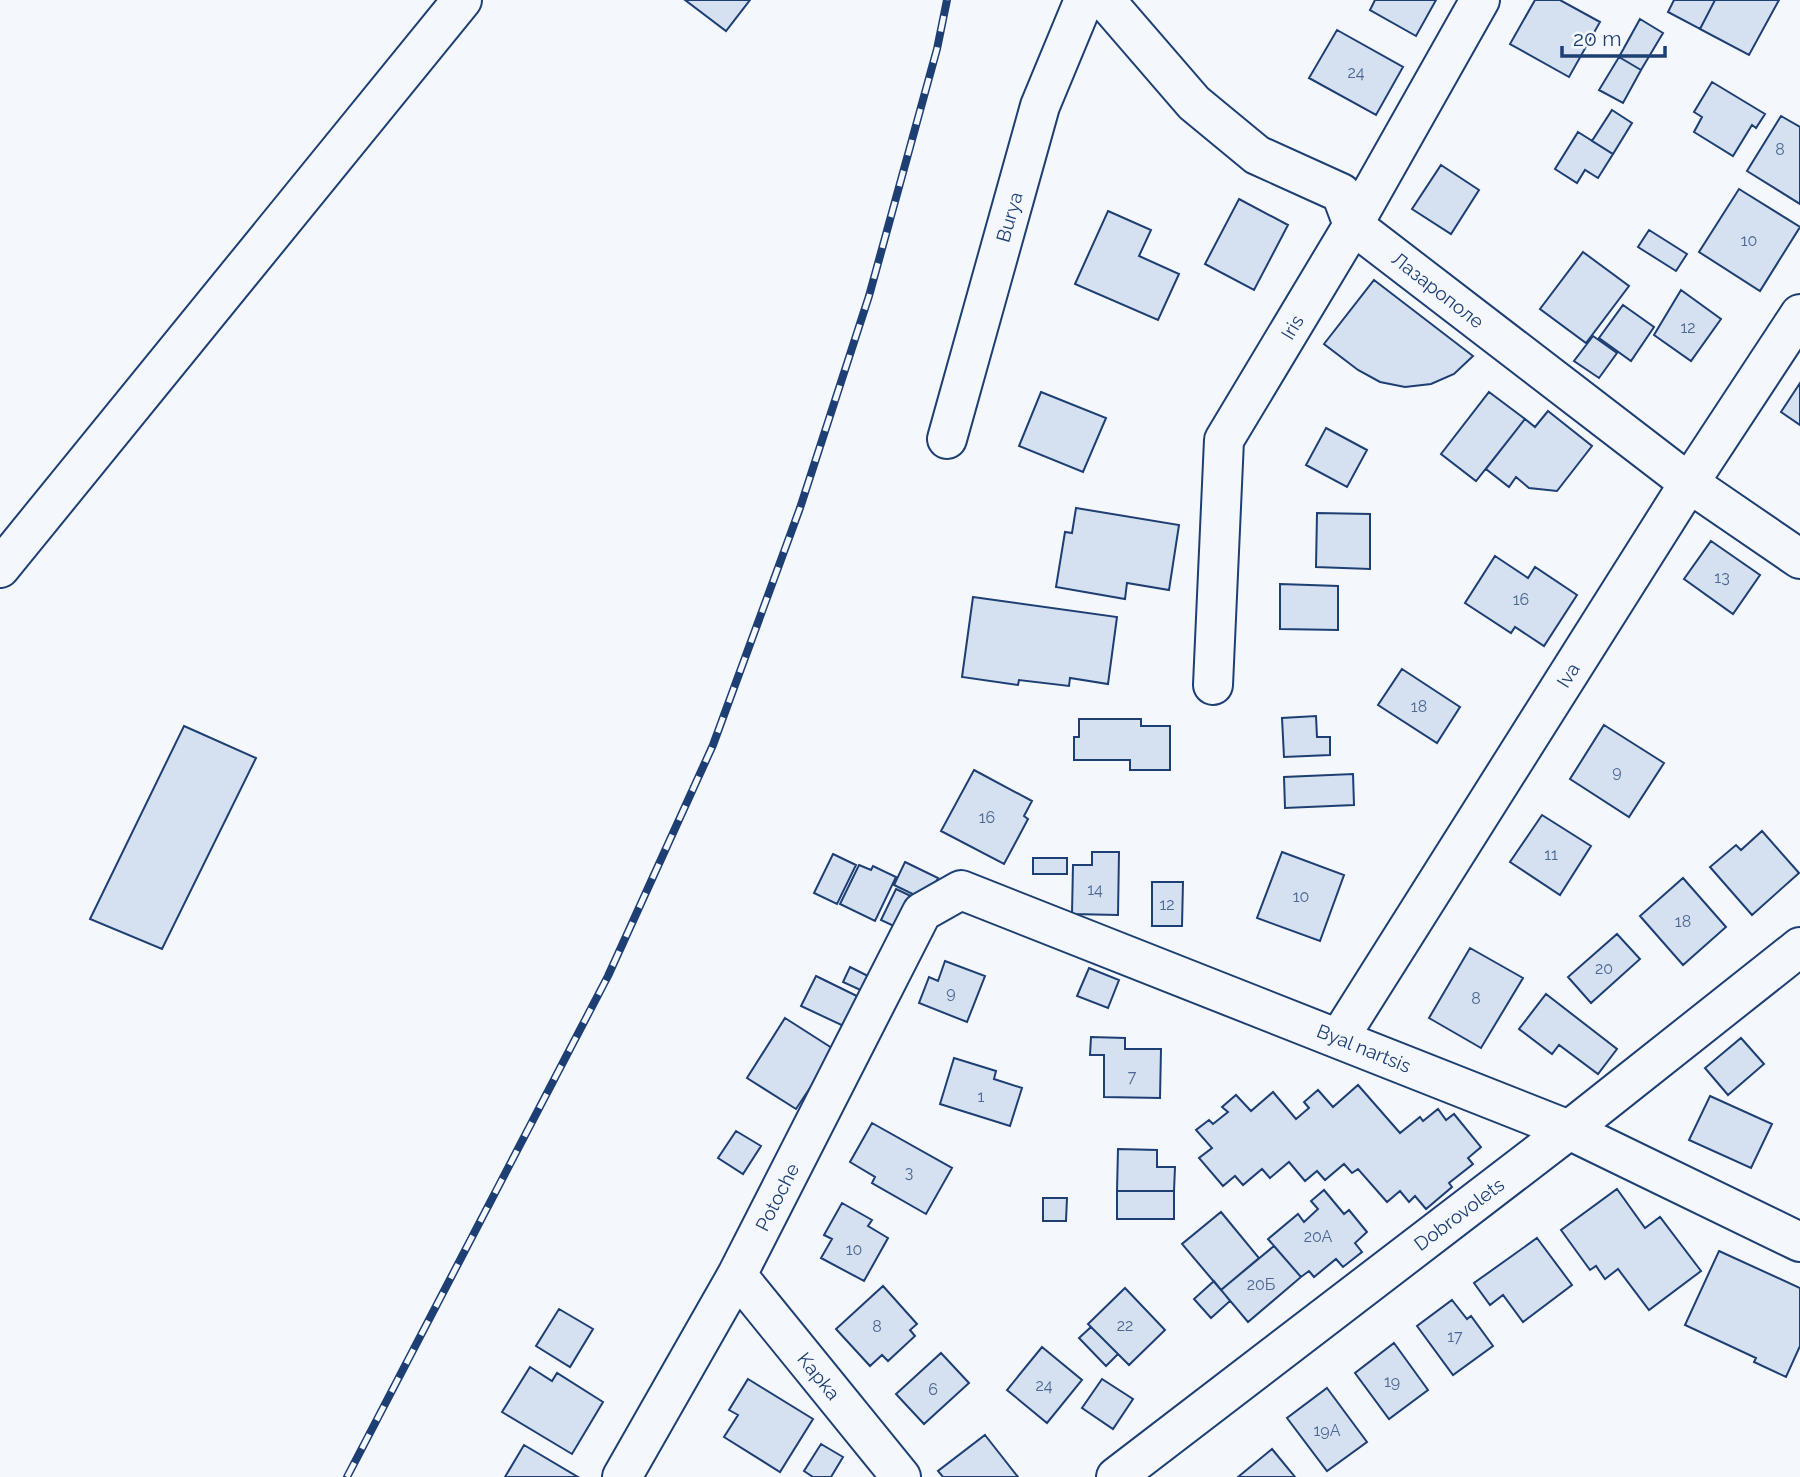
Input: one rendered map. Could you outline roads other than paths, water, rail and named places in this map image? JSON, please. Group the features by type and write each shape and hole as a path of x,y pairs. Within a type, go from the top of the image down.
{"street":[{"path":"0,568 462,0"},
{"name":"Burya","path":"947,439 1040,106 1084,0"},
{"name":"Лазарополе","path":"1105,0 1194,103 1257,155 1340,193 1353,225 1689,483 1800,559"},
{"name":"Iris","path":"1213,685 1224,440 1353,225 1480,0"},
{"name":"Iva","path":"1339,1038 1689,483 1800,314"},
{"name":"Byal nartsis","path":"922,912 961,890 1569,1130 1800,1242"},
{"name":"Potoche","path":"622,1477 737,1275 922,912"},
{"name":"Dobrovolets","path":"1116,1477 1569,1130 1800,947"},
{"name":"Kapka","path":"737,1275 901,1477"}],"railway":[{"path":"347,1477 608,976 713,745 800,508 869,296 937,49 947,0"}]}
